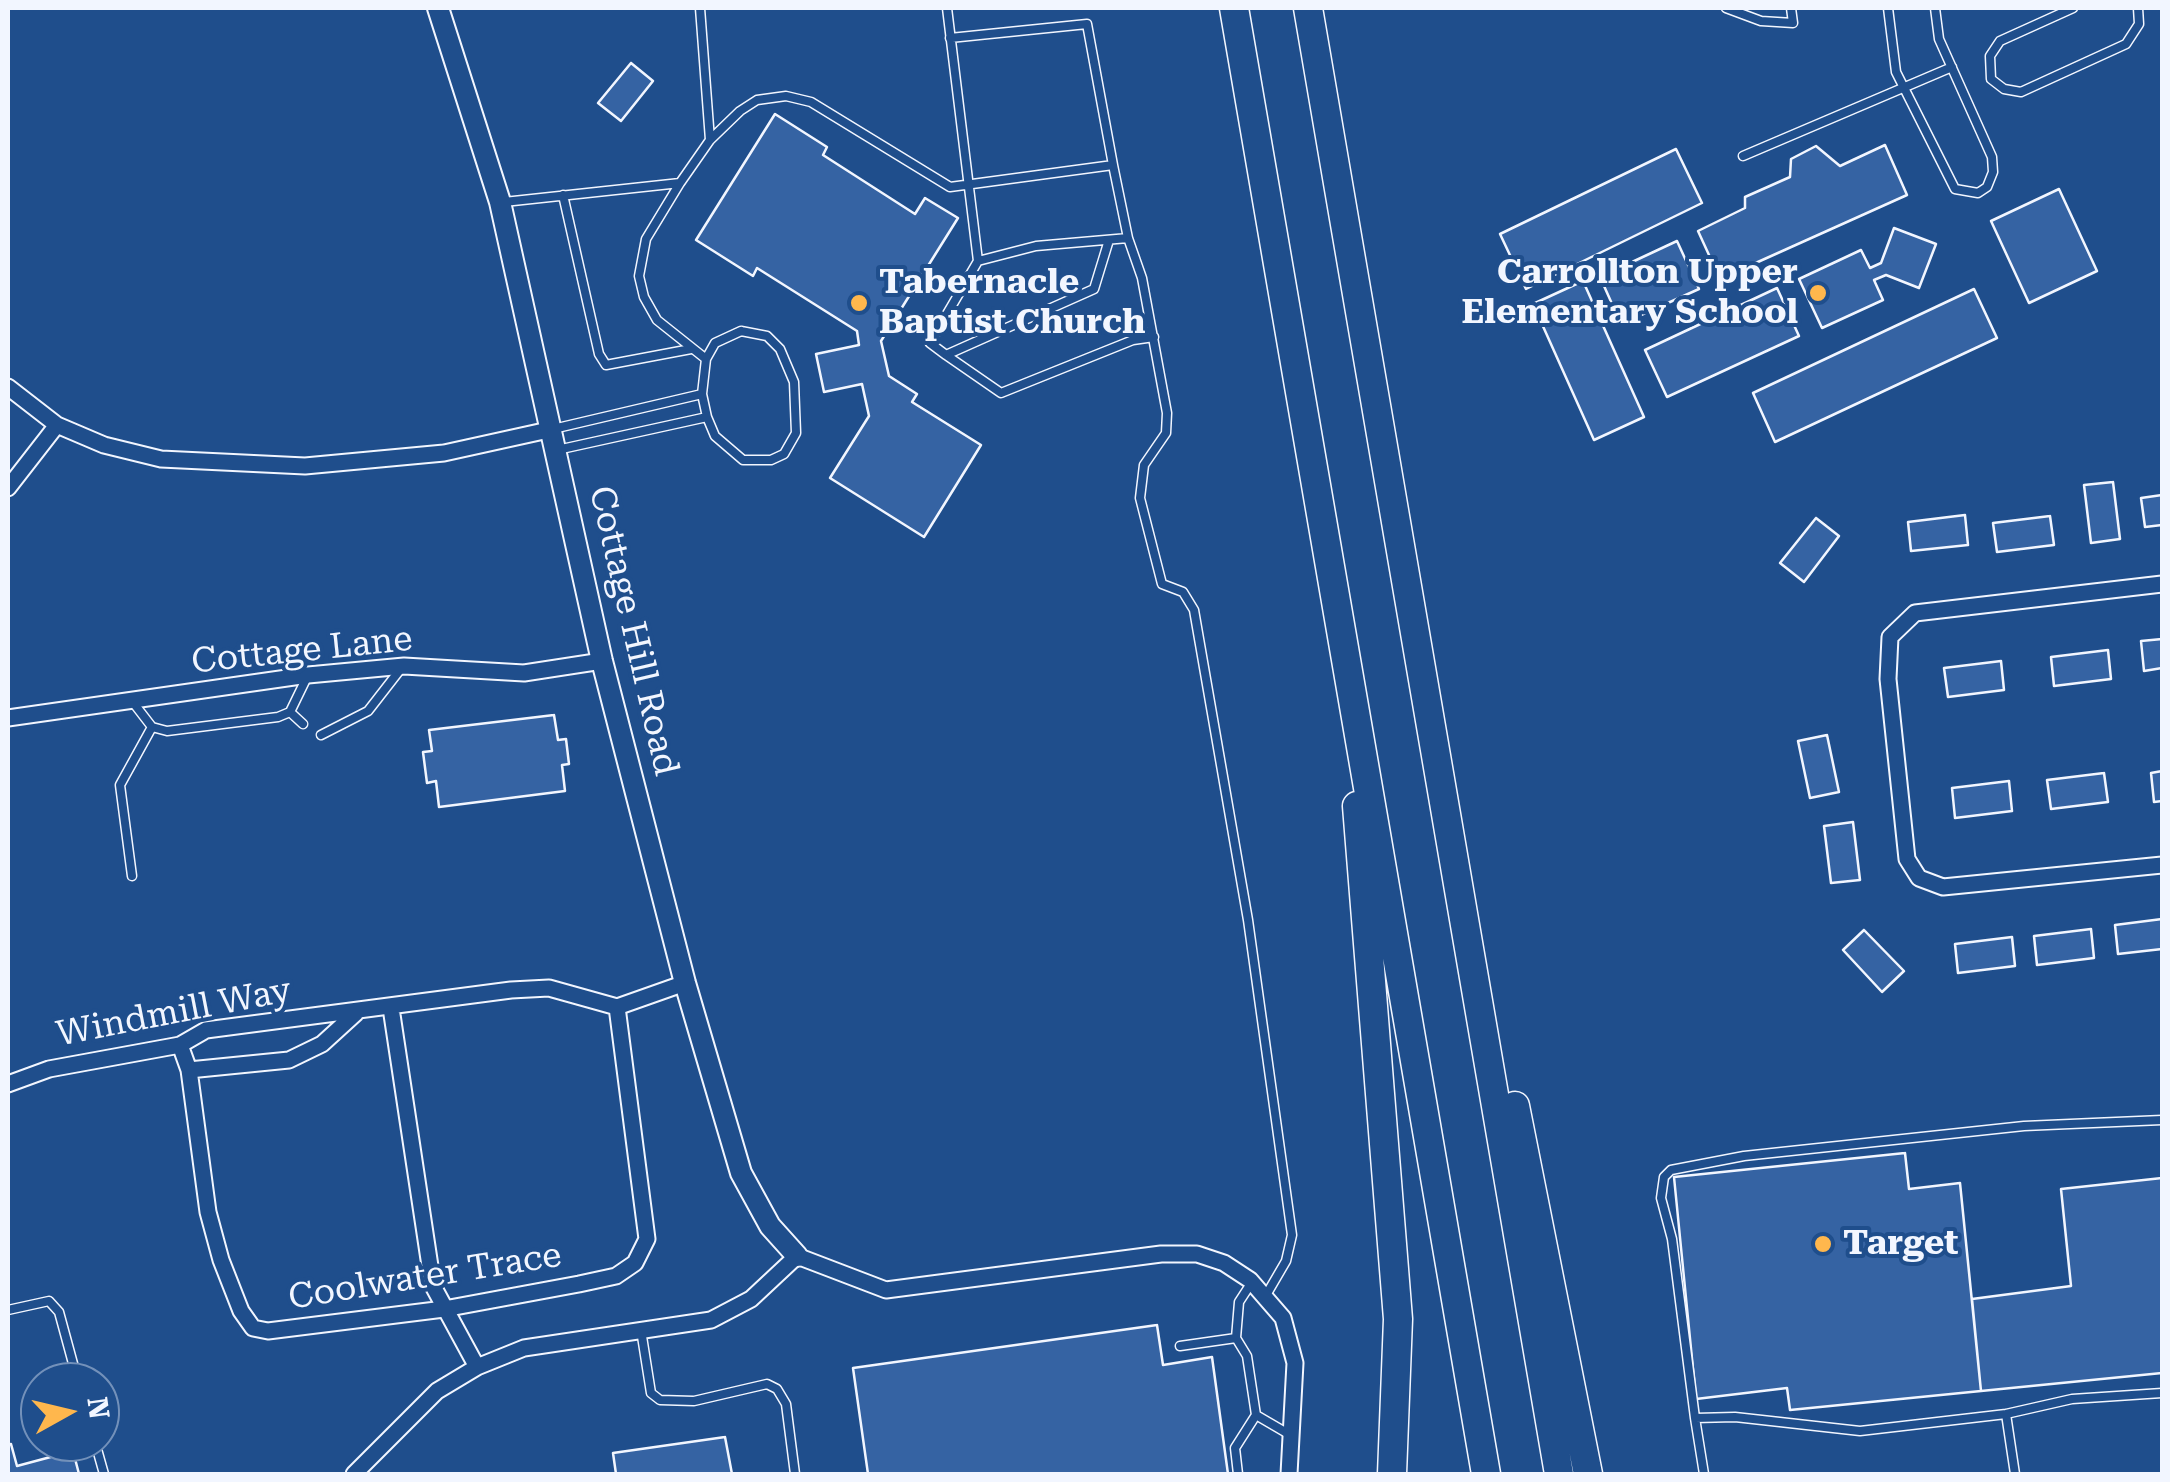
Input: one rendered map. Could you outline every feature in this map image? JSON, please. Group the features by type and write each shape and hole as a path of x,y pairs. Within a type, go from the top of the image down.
{"highway":[{"path":"1234,8 1486,1474"},
{"path":"1308,8 1560,1474"},
{"path":"1351,680 1359,836 1398,1319 1392,1474"},
{"path":"1481,1011 1517,1112 1588,1474"}],"street":[{"name":"Cottage Hill Road","path":"438,8 500,202 602,660 685,983 741,1174 770,1226 796,1256"},
{"path":"8,386 57,425 104,445 161,459 305,466 555,439"},
{"path":"8,488 57,425"},
{"path":"2162,584 1915,613 1890,637 1888,679 1907,859 1919,878 1943,888 2162,865"},
{"name":"Cottage Lane","path":"8,718 308,675 404,666 524,673 602,660"},
{"path":"617,1007 685,983"},
{"name":"Windmill Way","path":"8,1084 48,1069 180,1045 206,1030 549,988 617,1007"},
{"name":"Coolwater Trace","path":"180,1045 189,1070 208,1212 241,1312 253,1328 298,1328 444,1309 616,1276 636,1263 646,1239 617,1007"},
{"path":"391,1008 433,1286 477,1367"},
{"name":"Windmill Way","path":"189,1070 290,1060 322,1044 356,1012"},
{"path":"354,1474 437,1391 477,1367 524,1348 711,1320 750,1298 796,1256 886,1290 1161,1254 1197,1254 1224,1264 1252,1282 1283,1318 1295,1363 1290,1474"}],"lane":[{"path":"700,8 710,140"},
{"path":"947,8 966,188 978,261 930,342 1001,393 1134,340 1154,337"},
{"path":"1726,8 1761,21 1793,23 1791,8"},
{"path":"1888,8 1896,72 1955,189 1978,193 1987,187 1993,172 1992,157 1939,39 1935,8"},
{"path":"2073,8 2000,41 1990,56 1991,79 2004,88 2021,92 2126,44 2139,24 2138,8"},
{"path":"950,38 1087,24 1128,238 1142,278 1154,337 1166,432 1144,465 1140,498 1162,584 1183,592 1194,610 1245,900 1292,1234 1286,1262 1265,1297"},
{"path":"1743,156 1878,94 1905,90 1952,67"},
{"path":"706,358 657,320 644,297 640,276 646,239 710,140 757,100 786,96 811,102 950,187 966,188 1113,165"},
{"path":"500,202 680,182"},
{"path":"563,195 599,354 606,365 614,367 691,349"},
{"path":"978,261 1036,246 1128,238"},
{"path":"946,355 1094,289 1108,240"},
{"path":"741,332 767,336 788,363 798,402 791,445 771,460 743,460 714,436 702,394 706,358 716,343 741,332"},
{"path":"555,439 702,394"},
{"path":"555,439 707,417"},
{"path":"321,735 368,711 404,666"},
{"path":"290,712 308,675"},
{"path":"132,700 152,727 167,731 290,712"},
{"path":"290,712 303,724"},
{"path":"132,876 120,785 152,727"},
{"path":"1704,1474 1672,1239 1661,1198 1664,1177 1670,1170 1744,1156 2024,1126 2162,1120"},
{"path":"1238,1474 1235,1448 1256,1415 1247,1356 1236,1338 1239,1302 1252,1282"},
{"path":"8,1310 49,1301 58,1312 72,1362"},
{"path":"640,1330 651,1393 660,1400 694,1401 767,1384 777,1389 786,1404 795,1474"},
{"path":"1180,1346 1236,1338"},
{"path":"1695,1418 1736,1416 1860,1431 2006,1414 2072,1399 2162,1393"},
{"path":"2006,1414 2015,1474"},
{"path":"1256,1415 1292,1436"}],"building":[{"path":"631,63 653,81 621,121 598,103"},
{"name":"Tabernacle Baptist Church","path":"775,114 827,147 823,155 915,214 925,198 958,218 881,341 889,376 917,394 912,402 981,445 924,537 830,478 869,416 862,384 824,392 816,354 859,345 857,331 757,268 753,276 696,240"},
{"path":"1885,145 1907,195 1720,279 1698,231 1745,208 1745,197 1790,177 1791,159 1816,146 1840,166"},
{"path":"1676,149 1702,203 1526,289 1500,234"},
{"path":"2059,189 2097,271 2029,303 1991,221"},
{"path":"1894,228 1936,244 1919,288 1886,275 1874,280 1883,300 1822,328 1799,279 1861,250 1870,268 1881,263"},
{"path":"1677,241 1699,289 1621,324 1600,277"},
{"path":"1583,281 1644,417 1594,440 1533,304"},
{"path":"1777,288 1799,336 1667,397 1645,350"},
{"path":"1974,289 1997,338 1775,442 1753,393"},
{"path":"2113,482 2120,539 2091,543 2084,485"},
{"path":"2162,495 2162,525 2145,527 2141,498"},
{"path":"1965,515 1968,545 1911,551 1908,522"},
{"path":"2050,516 2054,545 1997,552 1993,523"},
{"path":"1816,518 1839,536 1804,582 1780,563"},
{"path":"2162,639 2162,668 2144,671 2141,641"},
{"path":"2108,650 2111,679 2054,686 2051,657"},
{"path":"2001,661 2004,690 1948,697 1944,668"},
{"path":"554,715 558,740 566,739 569,764 562,765 565,791 439,807 436,781 427,783 423,752 432,751 429,730"},
{"path":"1827,735 1839,792 1810,798 1798,741"},
{"path":"2162,771 2162,801 2154,802 2151,773"},
{"path":"2104,773 2108,802 2051,809 2047,780"},
{"path":"2009,781 2012,811 1955,818 1952,788"},
{"path":"1853,822 1860,880 1831,883 1824,826"},
{"path":"2162,919 2162,949 2118,954 2115,925"},
{"path":"2091,929 2094,958 2037,965 2034,936"},
{"path":"1864,930 1904,971 1882,992 1843,950"},
{"path":"2012,937 2015,966 1958,973 1955,944"},
{"name":"Target","path":"1905,1153 1909,1189 1960,1183 1981,1391 1790,1410 1787,1388 1696,1399 1674,1177"},
{"path":"2162,1178 2162,1373 1981,1391 1972,1299 2071,1286 2061,1189"},
{"path":"1157,1325 1163,1365 1212,1357 1228,1474 868,1474 853,1368"},
{"path":"725,1437 732,1474 616,1474 613,1453"},
{"path":"11,1444 17,1466 76,1462 79,1474 8,1474"}],"place":[{"name":"Carrollton Upper Elementary School","path":"1818,293"},
{"name":"Tabernacle Baptist Church","path":"859,303"},
{"name":"Target","path":"1823,1244"}]}
